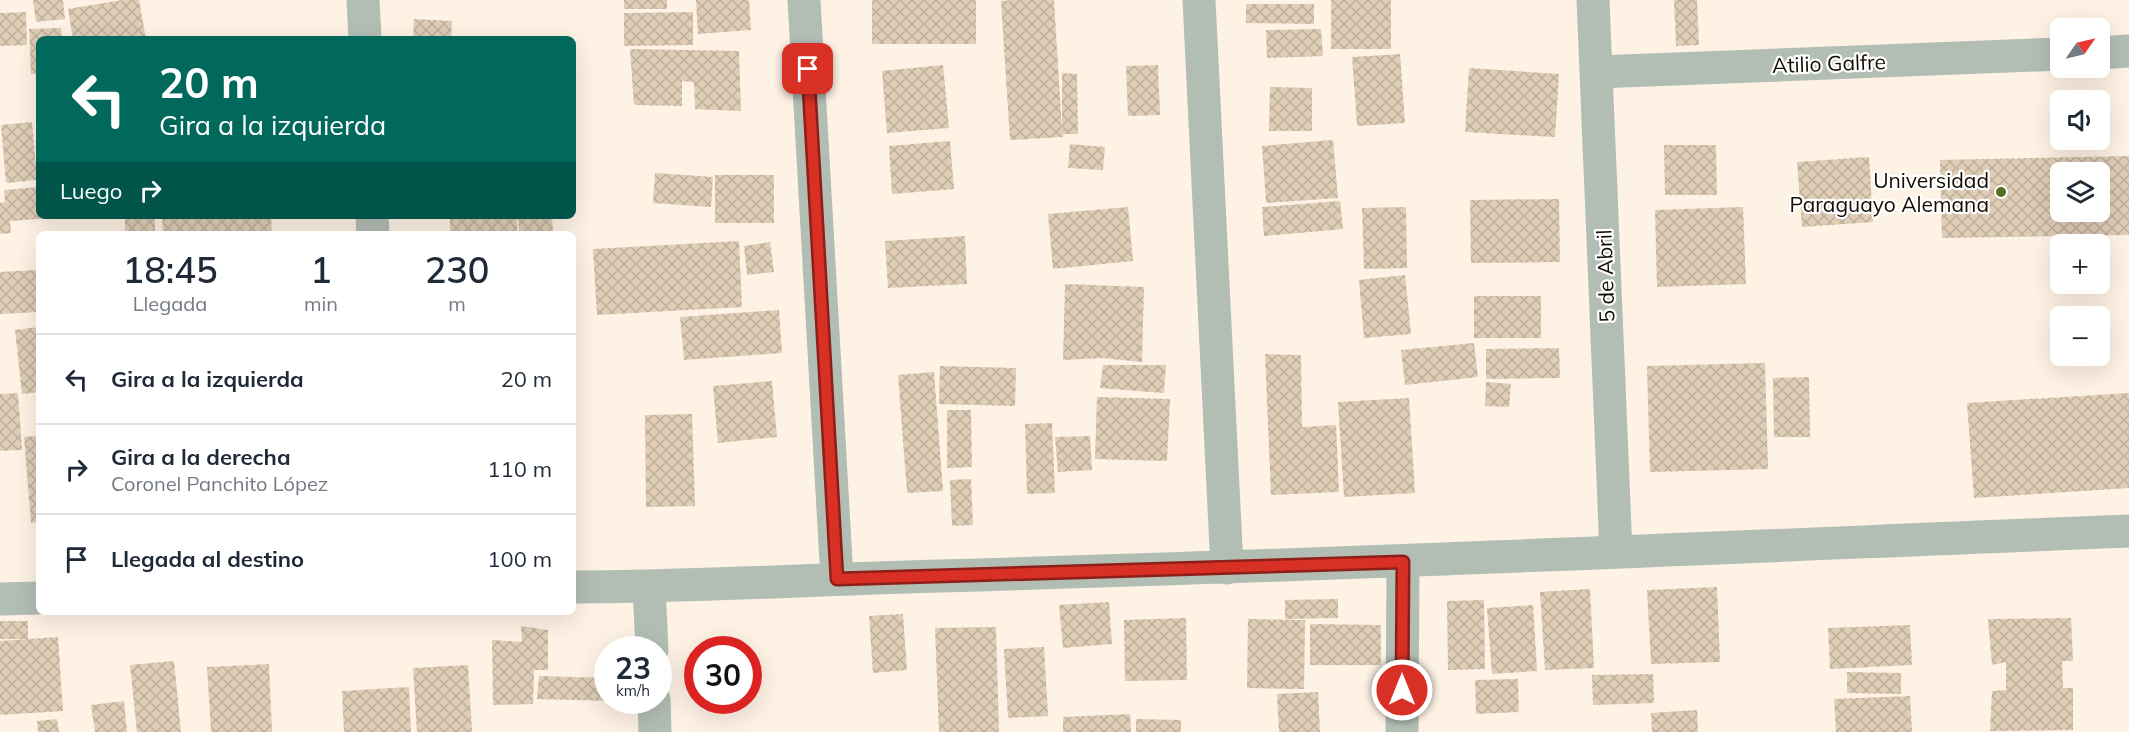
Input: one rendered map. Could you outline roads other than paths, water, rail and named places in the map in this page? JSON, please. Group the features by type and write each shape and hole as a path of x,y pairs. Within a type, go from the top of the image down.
{"street":[{"path":"363,0 365,36"},
{"path":"804,0 837,579"},
{"path":"1199,0 1227,568"},
{"name":"5 de Abril","path":"1593,0 1616,552"},
{"path":"2110,52 2129,51"},
{"name":"Atilio Galfre","path":"1597,72 2050,54"},
{"path":"576,587 649,587 1403,562 2129,531"},
{"path":"1402,732 1403,562"},
{"path":"649,587 651,636"},
{"path":"0,599 36,598"},
{"path":"654,714 655,732"}],"place":[{"name":"Universidad Paraguayo Alemana","path":"2001,192"}]}
